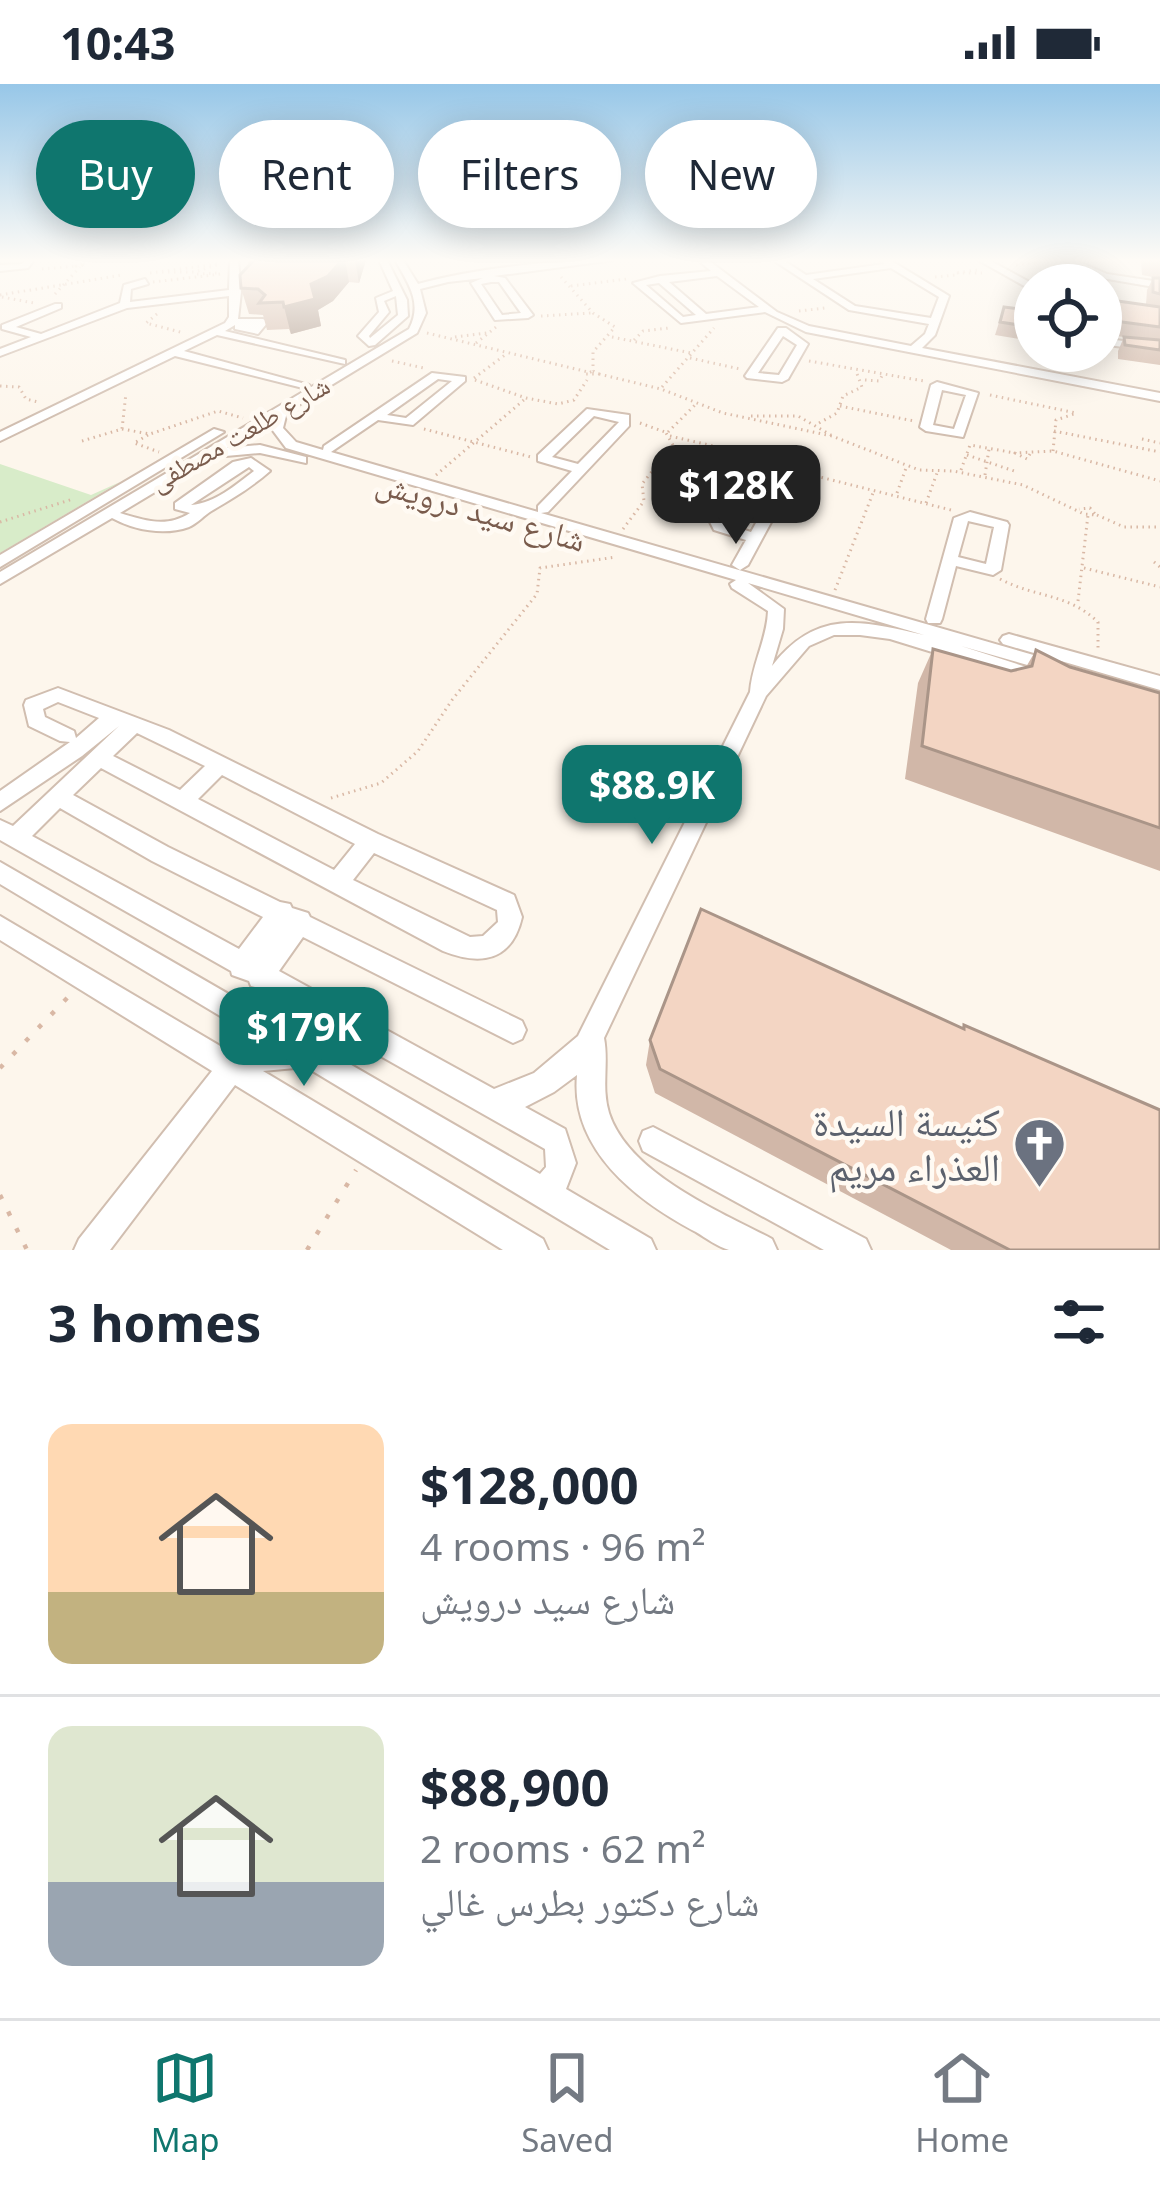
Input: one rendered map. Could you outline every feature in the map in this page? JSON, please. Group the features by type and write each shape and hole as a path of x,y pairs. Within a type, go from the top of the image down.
{"street":[{"path":"37,314 6,327 41,341"},
{"path":"0,353 103,314"},
{"path":"4,435 222,328 227,314"},
{"path":"369,352 363,336 383,314"},
{"name":"شارع طلعت مصطفى","path":"0,579 276,414 369,352 403,314"},
{"path":"413,331 422,314"},
{"path":"497,314 528,314"},
{"path":"674,314 679,319 730,314"},
{"path":"700,314 704,318"},
{"path":"776,314 827,335 1014,364"},
{"path":"778,314 787,322 803,344 778,381 750,374 787,322"},
{"path":"879,314 933,329"},
{"path":"913,348 933,329 938,314"},
{"path":"222,328 341,362"},
{"path":"933,329 938,353"},
{"name":"شارع طلعت مصطفى","path":"0,562 132,476 341,362 413,331"},
{"path":"1122,344 1160,350"},
{"path":"174,352 303,385"},
{"path":"938,353 1160,393"},
{"path":"948,386 971,391 959,434 930,430 926,424 948,386 964,361"},
{"path":"1061,372 1160,393"},
{"path":"329,449 440,374 462,380 405,424 379,417"},
{"path":"543,509 625,421 591,412 543,458 580,469"},
{"path":"276,414 277,428 291,445 329,449 543,509 619,541 740,565 832,596 934,619 1055,660 1160,683"},
{"path":"0,592 263,430 276,414"},
{"path":"4,435 34,443"},
{"name":"شارع سيد درويش","path":"291,445 619,541 735,583 770,602 778,619 762,659 759,692"},
{"name":"شارع سيد درويش","path":"226,452 266,450 832,596 1055,660 1160,698"},
{"path":"119,518 162,528 189,522 264,469 244,462 180,504 192,512 202,511"},
{"path":"740,565 755,538 789,476 787,471 752,465 717,522 719,527 755,538"},
{"path":"192,472 215,480"},
{"path":"934,619 950,560 964,515 999,522 1004,529 998,567 988,571 950,560"},
{"path":"761,1250 652,1190 618,1159 591,1100 589,1061 598,1027 759,692 807,639 848,628 886,633 1069,687"},
{"path":"67,736 36,721 33,705 58,694 125,720 370,842 506,903 510,924 488,947 470,949 97,757"},
{"path":"125,720 97,757 8,834 554,1138 562,1158 556,1180 538,1191"},
{"path":"0,802 125,720"},
{"path":"181,802 219,766"},
{"path":"50,769 64,788 160,854 513,1030"},
{"path":"337,883 370,842"},
{"path":"0,872 640,1250"},
{"path":"251,972 291,917"},
{"path":"0,927 532,1250"},
{"path":"492,1104 555,1077 598,1027"},
{"path":"90,1250 233,1066 308,1054"},
{"path":"653,1141 837,1246"}],"path":[{"path":"152,314 145,322 171,332 222,328"},
{"path":"538,316 567,314"},
{"path":"506,354 472,379 526,398 569,403 590,373 593,352 610,336 613,324 596,314"},
{"path":"787,322 812,314"},
{"path":"661,389 715,328 704,318"},
{"path":"633,341 643,332 670,327 679,319"},
{"path":"413,331 661,389 695,404 832,436 907,466 1015,483 1088,515 1096,514"},
{"path":"451,337 489,332"},
{"path":"610,336 693,353"},
{"path":"369,352 440,374"},
{"path":"689,358 750,374"},
{"path":"796,358 948,386"},
{"path":"818,424 834,417 843,396 862,386 856,370"},
{"path":"863,380 879,381 883,375"},
{"path":"114,381 127,387 122,429"},
{"path":"1076,413 1079,382"},
{"path":"0,386 19,387 27,400 62,406"},
{"path":"971,391 1076,413"},
{"path":"432,478 526,398"},
{"path":"668,434 695,404"},
{"path":"839,406 926,424"},
{"path":"144,461 160,452 134,443 150,434 218,411 244,418"},
{"path":"747,418 783,413 818,424 832,436"},
{"path":"1053,451 1056,420 1076,413"},
{"path":"625,421 754,455"},
{"path":"405,424 543,458"},
{"path":"82,441 122,429 150,434"},
{"path":"1054,431 1160,452"},
{"path":"301,807 381,783 418,752 452,700 537,594 540,568 608,560 644,501 642,484 673,445 668,434"},
{"path":"1142,439 1160,443"},
{"path":"961,472 970,445 1017,455 1053,451 1160,481"},
{"path":"985,477 990,448"},
{"path":"965,454 1017,472"},
{"path":"1015,483 1017,455"},
{"path":"792,466 810,477 964,515"},
{"path":"896,496 907,466"},
{"path":"926,503 938,471"},
{"path":"832,596 874,491"},
{"path":"0,522 83,496"},
{"path":"1079,509 1090,508 1124,527 1160,527"},
{"path":"1078,603 1088,515"},
{"path":"1154,562 1160,567"},
{"path":"1082,568 1160,587"},
{"path":"988,571 1017,588 1078,603 1098,622 1097,666"},
{"path":"0,1068 84,980"},
{"path":"307,1250 369,1149"},
{"path":"0,1195 27,1250"}],"green space":[{"path":"0,464 91,495 120,482 0,553"}],"building":[{"path":"1002,314 1014,314 1014,324 1000,322"},
{"path":"1122,314 1160,314 1160,327 1122,322"},
{"path":"1124,337 1160,340 1160,350 1125,345"},
{"path":"933,649 1011,671 1032,666 1036,650 1070,667 1160,693 1160,828 922,746"},
{"path":"701,909 964,1029 964,1025 1160,1110 1160,1250 1010,1250 660,1069 650,1040"}],"place":[{"name":"كنيسة السيدة العذراء مريم","path":"1039,1190"}]}
